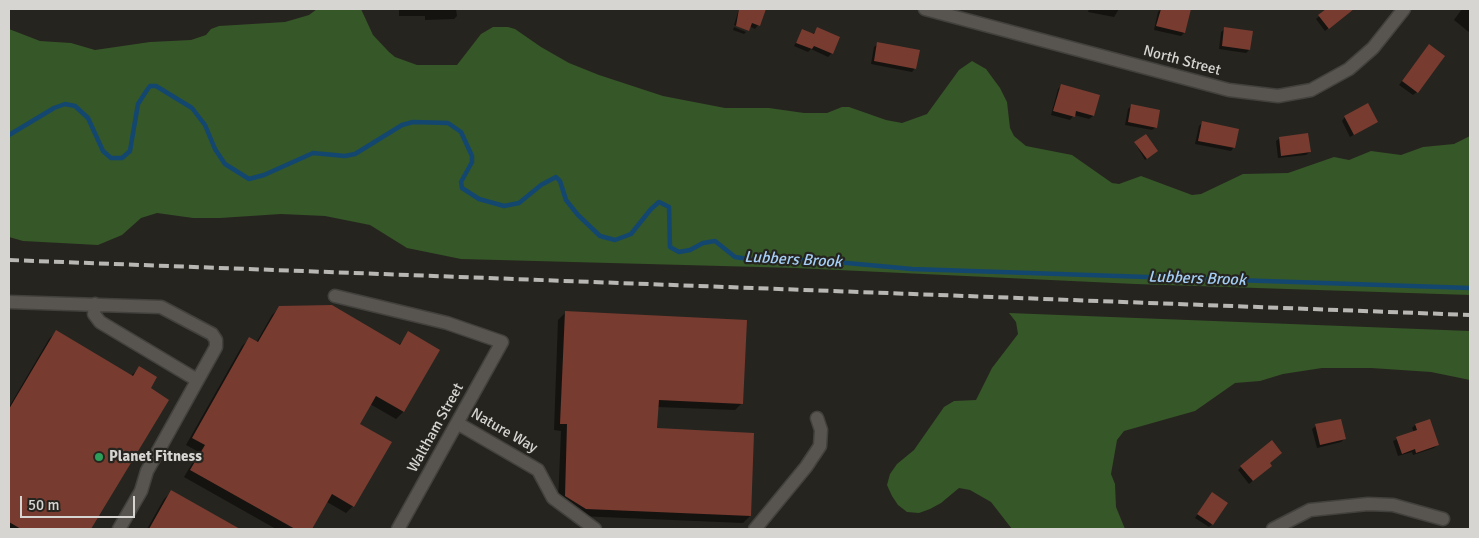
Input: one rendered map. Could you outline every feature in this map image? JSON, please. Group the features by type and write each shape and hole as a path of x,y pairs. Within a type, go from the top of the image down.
{"street":[{"name":"North Street","path":"925,9 1229,90 1278,96 1311,90 1338,76 1373,48 1404,9"},
{"name":"Waltham Street","path":"335,296 447,323 502,342 398,529"},
{"path":"9,302 164,308 214,336 216,345 148,469 141,491 119,529"},
{"path":"95,304 94,314 100,322 197,380"},
{"path":"755,529 806,467 820,446 821,430 817,418"},
{"name":"Nature Way","path":"457,423 538,470 553,498 595,529"},
{"path":"1273,529 1310,510 1368,504 1393,505 1443,519"}],"green space":[{"path":"317,9 361,9 373,35 389,52 395,57 417,65 457,65 481,34 493,27 508,27 515,29 569,63 663,96 725,108 769,108 804,113 827,113 842,107 849,107 886,120 902,123 927,114 959,70 972,61 986,69 1000,88 1007,102 1010,128 1014,136 1026,146 1072,155 1112,183 1119,184 1141,176 1192,195 1201,194 1243,174 1288,173 1334,157 1349,160 1371,151 1401,155 1423,147 1454,144 1470,136 1470,295 1135,284 796,268 461,259 407,248 370,225 325,216 281,214 193,218 157,213 141,218 122,235 98,245 23,241 9,237 9,29 40,41 71,43 95,50 150,42 191,40 206,35 211,29 219,26 285,22 309,15"},
{"path":"1009,313 1470,331 1470,380 1431,372 1371,368 1322,368 1283,374 1260,381 1235,383 1195,411 1124,431 1117,440 1111,474 1115,484 1116,507 1125,529 1012,529 991,502 970,490 959,488 941,503 930,509 919,513 907,512 898,505 887,485 890,474 897,464 914,450 944,407 954,401 976,400 992,368 1018,334 1016,322"}],"building":[{"path":"739,9 766,9 760,26 752,23 749,31 736,26"},
{"path":"1161,9 1191,9 1185,33 1156,26"},
{"path":"1326,9 1354,9 1329,29 1318,15"},
{"path":"817,27 840,37 833,54 814,46 812,49 796,43 802,29 814,34"},
{"path":"1224,27 1253,31 1250,50 1222,46"},
{"path":"877,42 920,50 916,69 874,61"},
{"path":"1429,44 1445,56 1418,93 1402,81"},
{"path":"1061,84 1100,95 1094,116 1076,111 1075,117 1053,111"},
{"path":"1368,103 1378,122 1354,135 1344,116"},
{"path":"1131,104 1160,110 1157,128 1128,122"},
{"path":"1202,121 1239,129 1235,148 1198,141"},
{"path":"1308,133 1311,152 1281,156 1279,137"},
{"path":"1146,134 1158,151 1147,159 1134,142"},
{"path":"332,305 400,345 408,331 440,350 404,412 376,396 360,424 392,442 354,507 332,494 312,529 295,529 190,470 205,445 192,438 249,337 258,342 279,306"},
{"path":"565,311 747,320 743,404 659,400 657,428 754,433 751,516 586,509 565,496 567,424 560,424"},
{"path":"56,330 133,376 139,366 157,377 151,388 169,400 91,529 21,529 9,522 9,409"},
{"path":"1341,419 1346,439 1320,445 1315,424"},
{"path":"1430,419 1439,445 1416,453 1415,449 1402,454 1396,437 1417,430 1415,424"},
{"path":"1272,440 1282,453 1270,463 1272,466 1253,481 1240,466"},
{"path":"171,490 240,529 149,529"},
{"path":"1212,492 1228,503 1213,525 1197,514"}],"waterway":[{"name":"Lubbers Brook","path":"9,135 54,108 65,104 75,106 88,118 103,151 111,158 122,158 130,151 138,104 150,86 156,86 192,108 205,125 215,149 225,164 249,179 264,175 313,153 345,156 355,154 402,125 413,122 448,123 461,132 472,156 472,162 461,182 462,188 479,199 504,206 519,203 541,185 556,177 560,181 566,200 578,215 600,236 615,240 631,234 659,202 669,207 670,247 679,252 690,250 703,243 715,241 735,257 762,261 814,260 912,269 1470,288"}],"railway":[{"path":"9,260 1470,315"}],"place":[{"name":"Planet Fitness","path":"99,457"}]}
